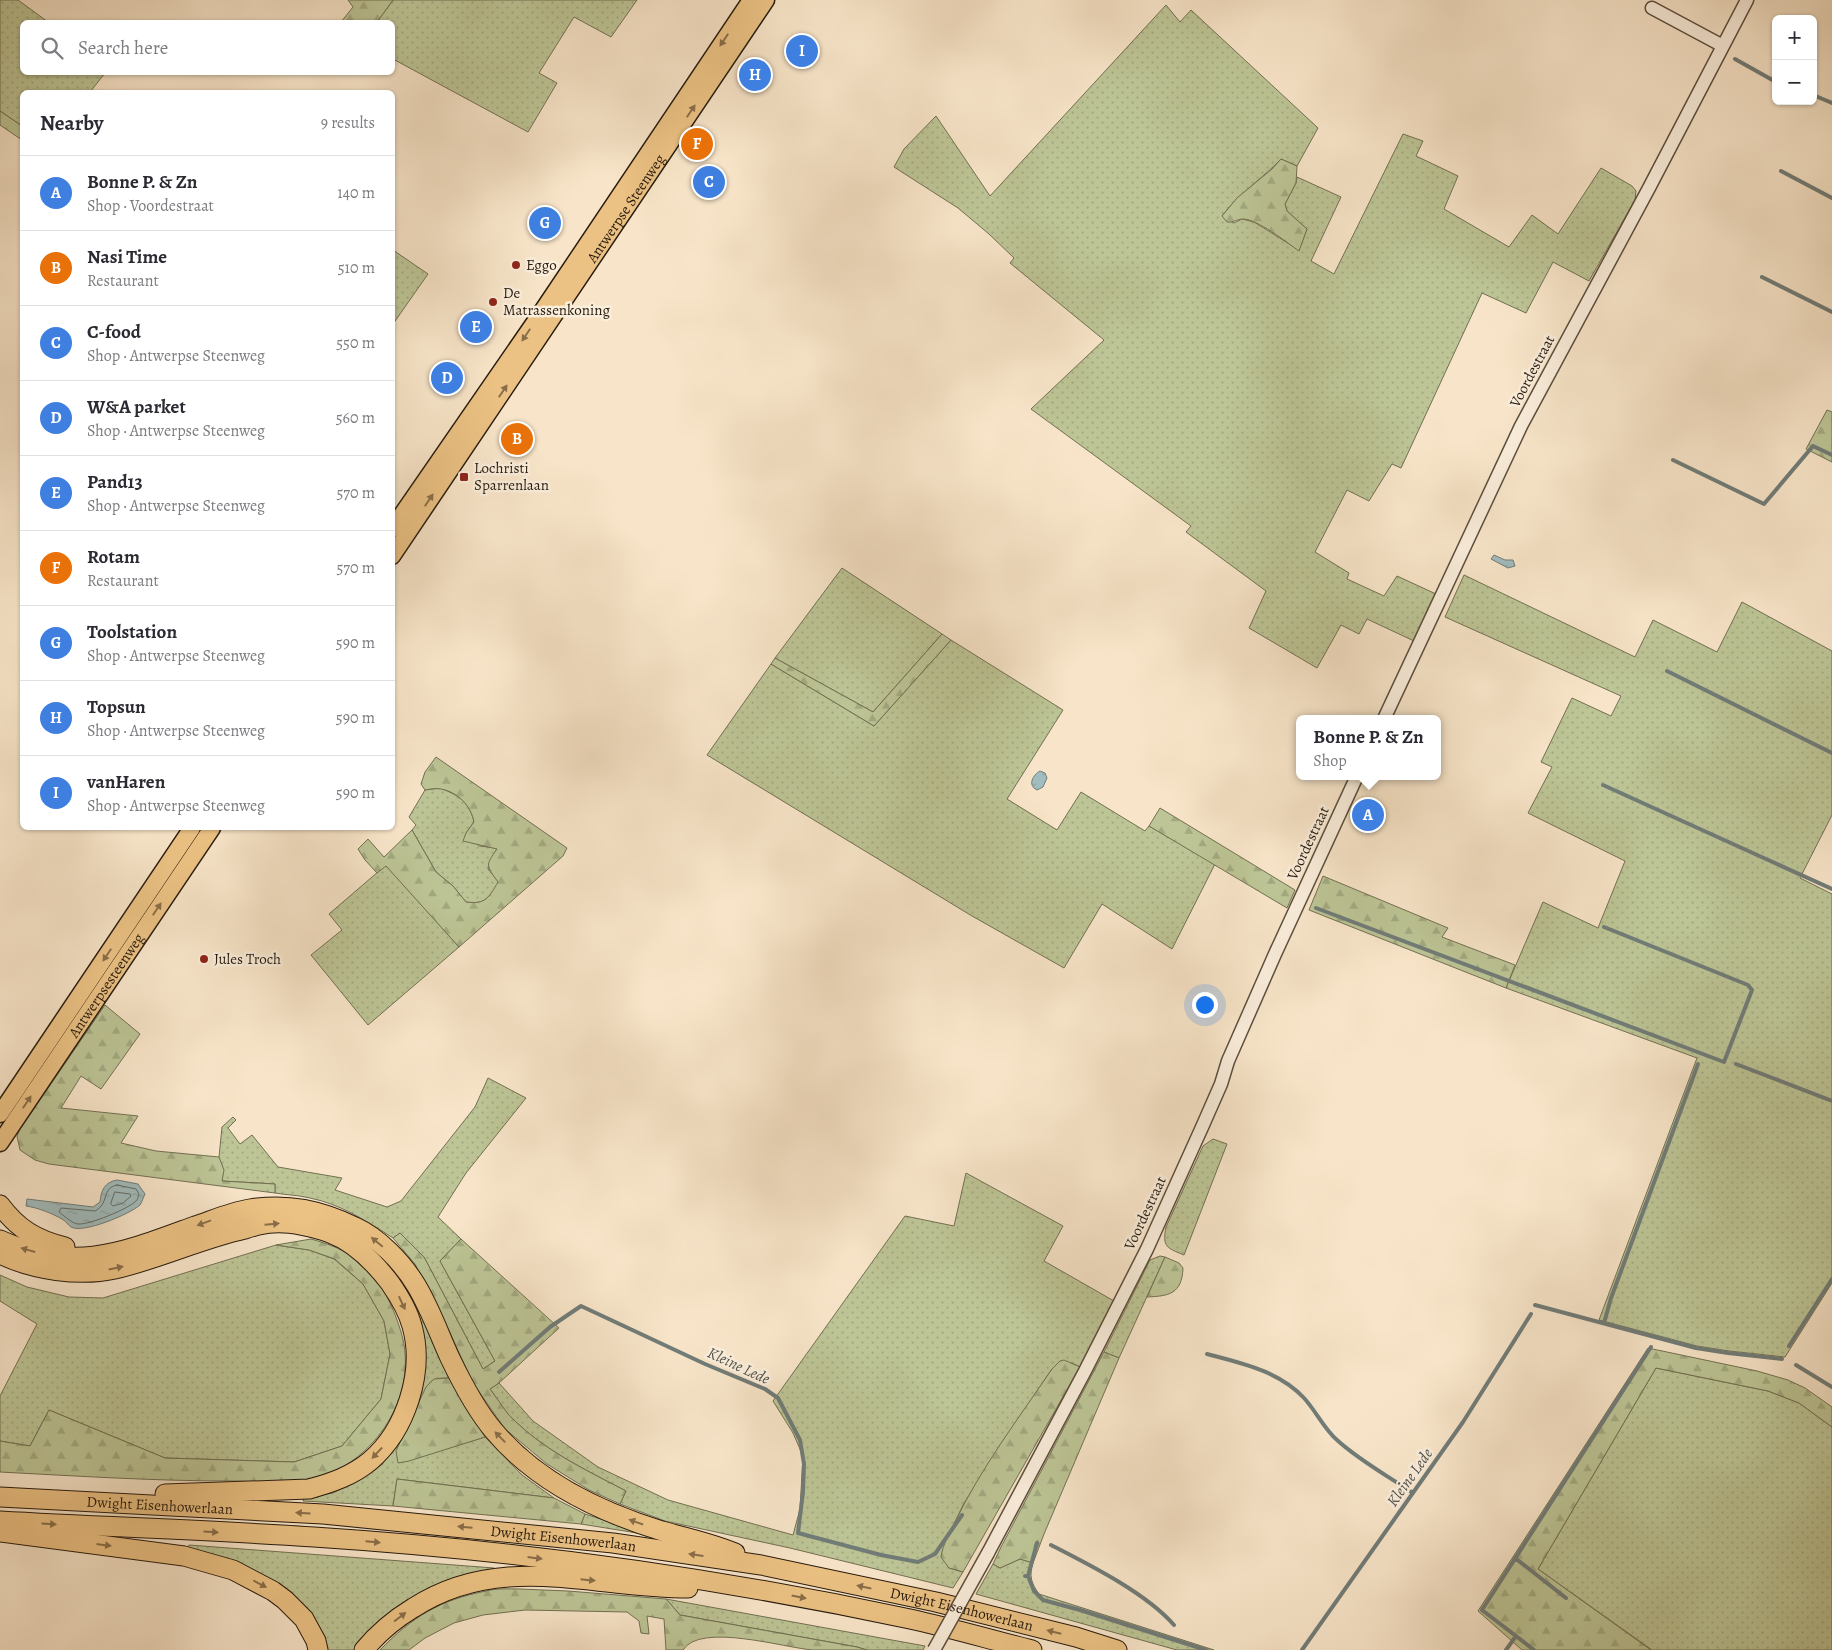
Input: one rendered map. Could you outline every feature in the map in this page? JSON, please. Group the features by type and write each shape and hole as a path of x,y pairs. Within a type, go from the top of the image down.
{"highway":[{"path":"0,1204 15,1224 48,1243 89,1249 111,1255"},
{"path":"0,1240 54,1257 84,1258 111,1255 225,1215 250,1209 290,1207 310,1209 356,1227 378,1241 416,1284 451,1360 475,1404 494,1431 532,1468 553,1483 624,1518 717,1546 761,1565"},
{"path":"0,1254 25,1264 73,1272 113,1270 223,1234 261,1225 287,1223 330,1233 357,1248 378,1267 400,1297 412,1326 416,1361 412,1393 400,1422 386,1444 371,1460 347,1476 332,1483 309,1489 170,1493 125,1502"},
{"name":"Dwight Eisenhowerlaan","path":"0,1497 125,1502 323,1514 613,1543 761,1565 936,1602 1076,1637 1117,1650"},
{"name":"Dwight Eisenhowerlaan","path":"0,1521 315,1537 619,1568 798,1596 913,1620 1032,1650"},
{"path":"0,1532 184,1556 233,1570 273,1591 285,1600 304,1619 316,1641 318,1650"},
{"path":"364,1650 398,1617 424,1600 451,1588 479,1580 520,1576 581,1579 662,1588 751,1588"}],"main road":[{"name":"Antwerpse Steenweg","path":"397,535 412,500 538,317 751,0"},
{"name":"Antwerpse Steenweg","path":"397,535 766,0"},
{"name":"Antwerpsesteenweg","path":"0,1143 191,830"},
{"name":"Antwerpsesteenweg","path":"0,1114 211,830"}],"street":[{"name":"Voordestraat","path":"1386,715 1521,426 1649,188 1747,0"},
{"path":"1652,8 1723,46"},
{"name":"Voordestraat","path":"934,1650 1085,1371 1150,1244 1221,1084 1228,1061 1275,954 1355,780"}],"green space":[{"path":"0,0 18,0 45,20 20,20 20,75 103,75 92,90 20,90 20,125 0,111"},
{"path":"348,0 393,0 378,20 343,20 353,7"},
{"path":"393,0 637,0 611,37 574,17 539,73 557,83 528,132 395,60 395,20 378,20"},
{"path":"1166,5 1180,22 1191,10 1318,128 1297,166 1281,159 1235,201 1222,216 1234,223 1242,219 1254,222 1299,250 1307,229 1287,211 1285,204 1296,183 1297,177 1341,197 1311,261 1334,274 1403,134 1423,141 1416,156 1458,176 1444,209 1509,247 1532,215 1558,234 1601,168 1632,186 1636,191 1635,200 1589,281 1553,262 1526,313 1482,293 1401,468 1392,464 1369,501 1347,490 1315,552 1349,573 1347,579 1384,596 1397,576 1436,594 1414,641 1367,619 1359,634 1341,625 1317,668 1249,628 1266,591 1186,532 1191,526 1031,409 1104,340 1010,263 1014,258 958,208 894,167 904,149 936,116 990,196"},
{"path":"0,111 20,125 20,139 0,125"},
{"path":"1281,159 1297,166 1296,183 1285,204 1287,211 1307,229 1299,251 1256,223 1243,219 1227,222 1222,216 1237,198 1272,169"},
{"path":"395,251 428,274 395,321"},
{"path":"1827,410 1832,412 1832,462 1806,449"},
{"path":"842,568 942,634 873,712 775,658"},
{"path":"1464,575 1635,657 1653,620 1717,652 1742,602 1832,651 1832,815 1800,878 1832,894 1832,1283 1785,1357 1697,1346 1599,1320 1697,1058 1506,988 1543,902 1598,928 1625,861 1528,813 1552,767 1541,762 1572,698 1611,716 1621,696 1445,617"},
{"path":"942,634 951,640 874,726 771,664 775,658 873,712"},
{"path":"951,640 1063,710 1007,799 1057,830 1081,792 1145,831 1149,826 1215,864 1172,949 1102,904 1064,968 972,916 707,755 771,664 874,726"},
{"path":"436,757 567,848 563,856 459,947 386,866 377,873 358,849 368,839 384,857 412,830 436,872 453,886 466,902 483,901 489,896 498,882 488,866 490,859 497,849 463,841 474,822 467,805 453,793 439,789 425,790 421,784 425,772"},
{"path":"440,788 458,797 470,809 474,822 466,833 479,846 497,848 488,869 499,882 483,901 466,902 453,886 436,872 412,830 416,825 409,817 425,790"},
{"path":"1160,808 1295,890 1287,908 1149,826"},
{"path":"386,865 459,947 368,1025 311,955 342,930 329,914"},
{"path":"1323,876 1448,928 1442,937 1515,965 1506,988 1309,910"},
{"path":"105,1005 140,1034 101,1089 81,1076 61,1108 138,1116 121,1143 156,1151 219,1157 224,1170 222,1181 275,1184 275,1193 49,1164 35,1160 20,1150 17,1136 20,1129"},
{"path":"488,1078 526,1098 466,1173 438,1217 461,1239 440,1261 495,1361 483,1369 424,1257 400,1233 393,1238 363,1219 332,1204 306,1197 275,1193 275,1184 222,1181 219,1157 222,1127 233,1117 236,1120 228,1128 240,1144 252,1135 278,1167 342,1178 335,1190 387,1207 401,1201 475,1107"},
{"path":"1213,1139 1227,1144 1184,1255 1173,1250 1165,1243 1166,1227 1203,1146"},
{"path":"966,1173 1063,1226 1044,1261 1114,1301 1080,1367 1072,1363 1052,1369 963,1505 954,1524 949,1568 963,1572 953,1588 790,1548 665,1521 620,1504 626,1491 594,1475 534,1438 508,1414 490,1389 499,1383 533,1421 598,1467 668,1500 793,1535 800,1509 803,1456 793,1433 773,1401 905,1216 954,1226"},
{"path":"400,1233 424,1257 483,1369 495,1361 440,1261 461,1239 559,1328 490,1389 508,1414 534,1438 594,1475 626,1491 620,1504 589,1490 547,1464 505,1429 473,1383 444,1320 415,1264 393,1238"},
{"path":"311,1239 344,1251 369,1270 386,1295 395,1313 401,1332 405,1355 404,1379 398,1402 388,1423 373,1442 356,1458 336,1471 314,1479 283,1482 144,1479 0,1472 0,1441 30,1446 49,1410 165,1458 294,1462 342,1446 381,1399 390,1354 384,1321 363,1284 335,1259 309,1250 276,1245"},
{"path":"276,1245 309,1250 334,1259 363,1284 384,1321 390,1354 381,1399 342,1446 294,1462 165,1458 49,1410 30,1446 0,1441 0,1396 37,1324 0,1301 0,1275 27,1287 69,1297 103,1298"},
{"path":"375,1247 388,1261 409,1292 449,1378 433,1380 423,1394 405,1461 485,1437 522,1475 554,1498 397,1479 393,1506 303,1501 304,1498 333,1493 383,1464 382,1460 422,1355 372,1250"},
{"path":"1160,1256 1165,1257 1119,1358 1104,1352 1150,1260"},
{"path":"1165,1257 1179,1263 1183,1268 1180,1283 1173,1292 1162,1296 1147,1297"},
{"path":"1648,1348 1757,1371 1788,1380 1805,1388 1832,1407 1832,1427 1799,1403 1768,1391 1656,1368 1538,1569 1651,1650 1522,1650 1478,1611"},
{"path":"1104,1352 1119,1358 1033,1563 1020,1559 1000,1568 993,1564 1001,1547"},
{"path":"1064,1360 1080,1367 963,1572 949,1568 941,1557 946,1539 976,1482 1052,1369 1060,1361"},
{"path":"1656,1368 1768,1391 1799,1403 1832,1427 1832,1650 1652,1650 1538,1569"},
{"path":"449,1378 485,1437 398,1463 396,1451 426,1387 434,1379"},
{"path":"397,1479 554,1498 585,1514 581,1524 393,1506"},
{"path":"585,1514 635,1530 637,1533 581,1524"},
{"path":"189,1545 494,1568 494,1571 443,1583 423,1592 400,1607 354,1650 325,1650 317,1627 187,1548"},
{"path":"1020,1559 1033,1563 1032,1579 1039,1594 1214,1650 1177,1650 976,1594 993,1564 1000,1568"},
{"path":"520,1589 666,1599 680,1615 867,1650 813,1650 724,1637 707,1638 692,1642 683,1650 666,1650 664,1619 647,1616 649,1634 641,1633 639,1621 627,1612 525,1610 483,1615 454,1623 425,1638 409,1650 380,1650 415,1619 441,1605 455,1599 490,1590"},
{"path":"666,1599 925,1646 923,1650 867,1650 680,1615"}],"water":[{"path":"1494,555 1505,560 1513,560 1515,566 1508,568 1491,559"},
{"path":"1040,771 1045,773 1047,778 1043,787 1037,790 1032,785 1032,780"},
{"path":"117,1180 138,1184 145,1194 140,1205 106,1222 85,1228 71,1227 54,1215 26,1206 27,1199 93,1207 100,1202 101,1194 107,1185"}],"waterway":[{"path":"1735,59 1772,80"},
{"path":"1817,97 1832,103"},
{"path":"1781,171 1832,198"},
{"path":"1762,277 1832,312"},
{"path":"1673,460 1764,504 1813,446 1832,455"},
{"path":"1667,671 1832,753"},
{"path":"1603,785 1832,889"},
{"path":"1316,908 1724,1062 1752,990 1748,985 1604,927"},
{"path":"1604,1323 1611,1298 1698,1064"},
{"path":"1736,1064 1832,1101"},
{"path":"1789,1346 1832,1279"},
{"name":"Kleine Lede","path":"1535,1305 1696,1348 1782,1359"},
{"name":"Kleine Lede","path":"499,1372 550,1327 581,1306 705,1364 765,1389 778,1398 800,1440 804,1464 798,1533 881,1555 918,1562 935,1554 962,1515"},
{"name":"Kleine Lede","path":"1302,1650 1463,1422 1531,1314"},
{"path":"1506,1650 1516,1636 1482,1610 1651,1347"},
{"path":"1207,1354 1259,1369 1283,1381 1304,1398 1328,1431 1346,1448 1413,1493"},
{"name":"Kleine Lede","path":"1796,1365 1832,1387"},
{"path":"1028,1576 1037,1543"},
{"path":"1051,1545 1133,1591 1162,1613 1174,1625"},
{"path":"1515,1558 1566,1598"},
{"name":"Kleine Lede","path":"1025,1576 1028,1576 1034,1591 1043,1600 1206,1650"},
{"path":"1516,1636 1534,1650"}],"place":[{"name":"vanHaren","path":"802,51"},
{"name":"Topsun","path":"755,75"},
{"name":"Rotam","path":"697,144"},
{"name":"C-food","path":"709,182"},
{"name":"Toolstation","path":"545,223"},
{"name":"Eggo","path":"516,265"},
{"name":"De Matrassenkoning","path":"493,302"},
{"name":"Pand13","path":"476,327"},
{"name":"W&A parket","path":"447,378"},
{"name":"Nasi Time","path":"517,439"},
{"name":"Lochristi Sparrenlaan","path":"464,477"},
{"name":"Bonne P. & Zn","path":"1368,815"},
{"name":"Jules Troch","path":"204,959"}]}
